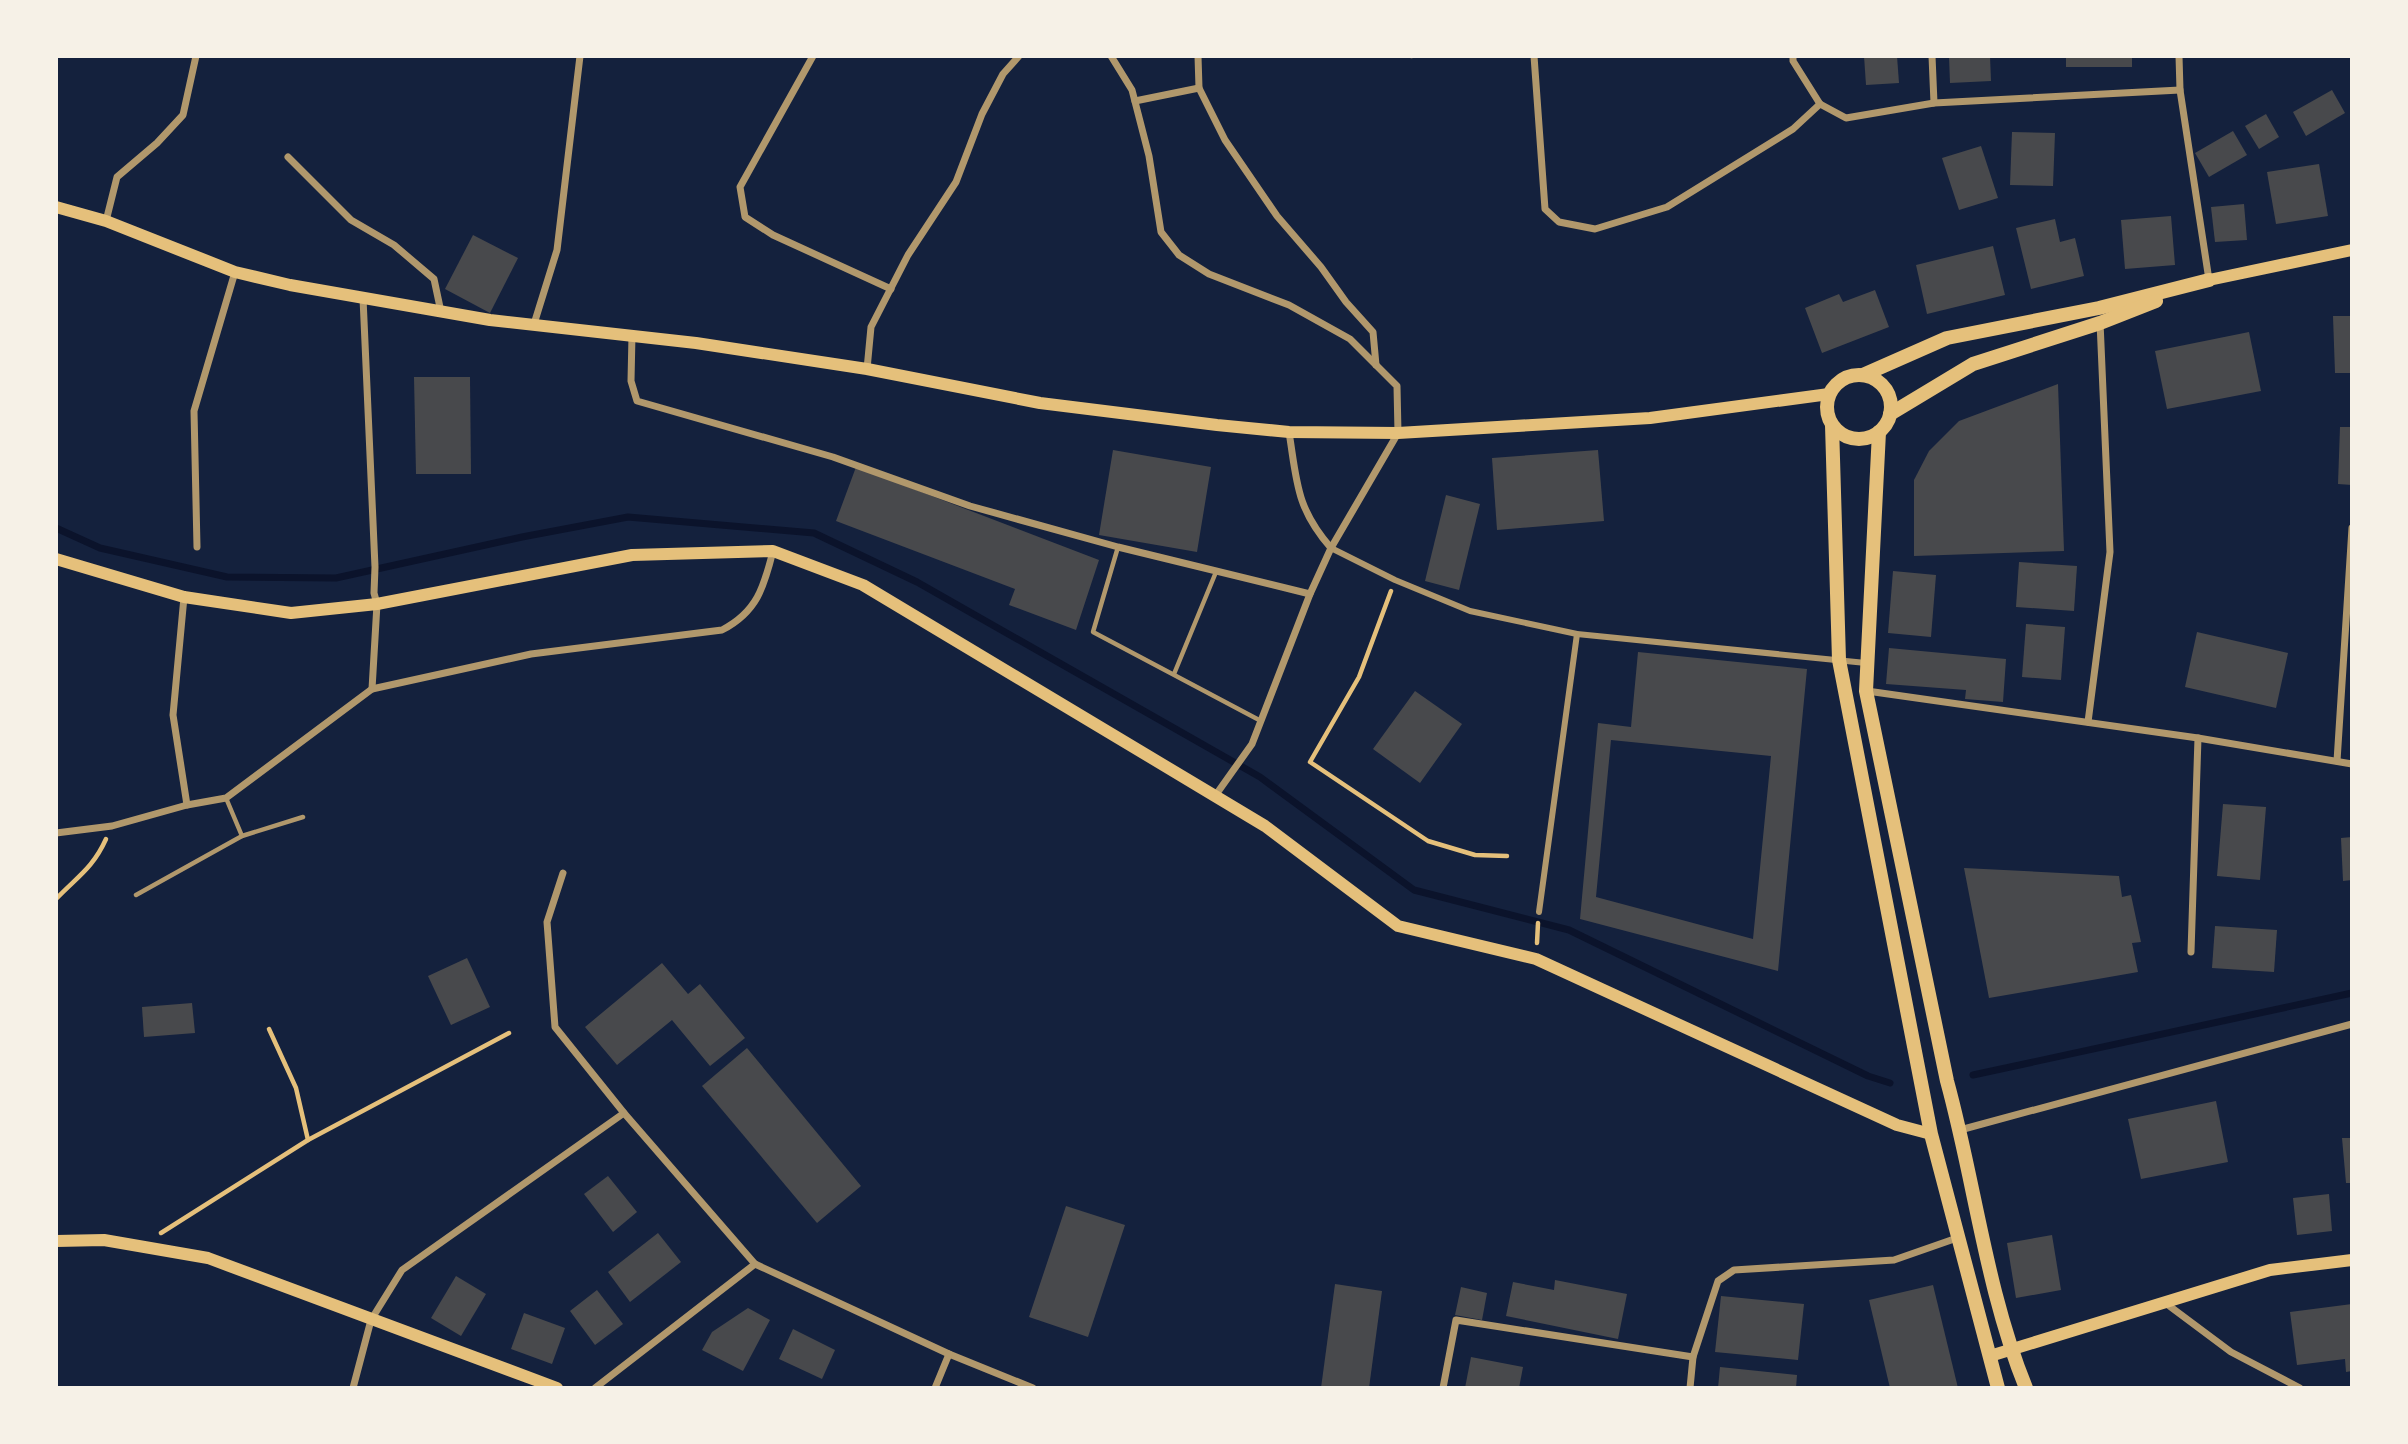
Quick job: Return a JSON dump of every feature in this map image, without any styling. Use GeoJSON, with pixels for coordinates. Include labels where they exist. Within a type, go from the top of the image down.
{"type":"FeatureCollection","features":[{"type":"Feature","properties":{"kind":"main road"},"geometry":{"type":"LineString","coordinates":[[56,207],[106,221],[235,272],[363,298],[490,320],[632,335],[866,369],[1040,403],[1289,432],[1398,433],[1650,418],[1829,394]]}},
{"type":"Feature","properties":{"kind":"main road"},"geometry":{"type":"LineString","coordinates":[[1998,1388],[1931,1134],[1839,660],[1829,394],[1843,379],[1863,375],[1947,338],[2099,308],[2352,250]]}},
{"type":"Feature","properties":{"kind":"main road"},"geometry":{"type":"LineString","coordinates":[[1890,414],[1973,364],[2100,323],[2209,281]]}},
{"type":"Feature","properties":{"kind":"main road"},"geometry":{"type":"LineString","coordinates":[[1863,375],[1873,378],[1888,393],[1891,404],[1890,414],[1879,432],[1866,691],[1976,1208],[2010,1349],[2026,1388]]}},
{"type":"Feature","properties":{"kind":"main road"},"geometry":{"type":"LineString","coordinates":[[1832,425],[1849,437],[1859,439],[1879,432]]}},
{"type":"Feature","properties":{"kind":"main road"},"geometry":{"type":"LineString","coordinates":[[56,559],[184,597],[291,613],[632,555],[773,551],[863,585],[1265,826],[1398,926],[1536,959],[1897,1125],[1931,1134]]}},
{"type":"Feature","properties":{"kind":"main road"},"geometry":{"type":"LineString","coordinates":[[56,1241],[104,1240],[208,1258],[557,1388]]}},
{"type":"Feature","properties":{"kind":"main road"},"geometry":{"type":"LineString","coordinates":[[1990,1356],[2270,1270],[2352,1260]]}},
{"type":"Feature","properties":{"kind":"street"},"geometry":{"type":"LineString","coordinates":[[106,221],[117,177],[157,144],[183,114],[196,56]]}},
{"type":"Feature","properties":{"kind":"street"},"geometry":{"type":"LineString","coordinates":[[534,324],[557,250],[580,56]]}},
{"type":"Feature","properties":{"kind":"street"},"geometry":{"type":"LineString","coordinates":[[813,56],[740,187],[745,217],[773,235],[891,289]]}},
{"type":"Feature","properties":{"kind":"street"},"geometry":{"type":"LineString","coordinates":[[866,369],[872,327],[908,255],[956,182],[982,114],[1003,74],[1019,56]]}},
{"type":"Feature","properties":{"kind":"street"},"geometry":{"type":"LineString","coordinates":[[1111,56],[1132,90],[1149,156],[1161,232],[1179,255],[1209,274],[1289,305],[1350,339],[1397,386],[1398,433],[1331,548],[1310,594],[1252,744],[1215,796]]}},
{"type":"Feature","properties":{"kind":"street"},"geometry":{"type":"LineString","coordinates":[[1198,56],[1199,88],[1225,140],[1277,216],[1373,332],[1376,365]]}},
{"type":"Feature","properties":{"kind":"street"},"geometry":{"type":"LineString","coordinates":[[1534,56],[1545,209],[1559,222],[1595,229],[1667,207],[1793,129],[1820,104]]}},
{"type":"Feature","properties":{"kind":"street"},"geometry":{"type":"LineString","coordinates":[[1793,56],[1793,61],[1820,104],[1846,118],[1934,103],[2180,90]]}},
{"type":"Feature","properties":{"kind":"street"},"geometry":{"type":"LineString","coordinates":[[1932,56],[1934,103]]}},
{"type":"Feature","properties":{"kind":"street"},"geometry":{"type":"LineString","coordinates":[[2179,56],[2180,90],[2209,281]]}},
{"type":"Feature","properties":{"kind":"street"},"geometry":{"type":"LineString","coordinates":[[1135,101],[1199,88]]}},
{"type":"Feature","properties":{"kind":"street"},"geometry":{"type":"LineString","coordinates":[[288,157],[351,220],[394,245],[434,279],[441,312]]}},
{"type":"Feature","properties":{"kind":"street"},"geometry":{"type":"LineString","coordinates":[[197,547],[194,411],[235,272]]}},
{"type":"Feature","properties":{"kind":"street"},"geometry":{"type":"LineString","coordinates":[[363,298],[376,598],[372,689]]}},
{"type":"Feature","properties":{"kind":"street"},"geometry":{"type":"LineString","coordinates":[[2088,722],[2110,552],[2099,308]]}},
{"type":"Feature","properties":{"kind":"street"},"geometry":{"type":"LineString","coordinates":[[632,335],[631,381],[637,401],[833,457],[970,506],[1118,547],[1310,594]]}},
{"type":"Feature","properties":{"kind":"street"},"geometry":{"type":"LineString","coordinates":[[1289,432],[1299,498],[1312,524],[1331,548],[1395,580],[1469,611],[1577,634],[1866,663]]}},
{"type":"Feature","properties":{"kind":"street"},"geometry":{"type":"LineString","coordinates":[[2337,761],[2352,528]]}},
{"type":"Feature","properties":{"kind":"street"},"geometry":{"type":"LineString","coordinates":[[56,833],[112,826],[187,805],[226,798],[372,689],[531,654],[722,630],[746,615],[756,601],[765,584],[773,551]]}},
{"type":"Feature","properties":{"kind":"street"},"geometry":{"type":"LineString","coordinates":[[184,597],[173,715],[187,805]]}},
{"type":"Feature","properties":{"kind":"street"},"geometry":{"type":"LineString","coordinates":[[1539,912],[1577,634]]}},
{"type":"Feature","properties":{"kind":"street"},"geometry":{"type":"LineString","coordinates":[[1866,691],[2198,737],[2352,764]]}},
{"type":"Feature","properties":{"kind":"street"},"geometry":{"type":"LineString","coordinates":[[2191,952],[2198,737]]}},
{"type":"Feature","properties":{"kind":"street"},"geometry":{"type":"LineString","coordinates":[[563,873],[547,922],[555,1027],[624,1113],[755,1264],[949,1354],[1033,1388]]}},
{"type":"Feature","properties":{"kind":"street"},"geometry":{"type":"LineString","coordinates":[[1960,1130],[2352,1024]]}},
{"type":"Feature","properties":{"kind":"street"},"geometry":{"type":"LineString","coordinates":[[353,1388],[371,1320],[402,1270],[624,1113]]}},
{"type":"Feature","properties":{"kind":"street"},"geometry":{"type":"LineString","coordinates":[[1690,1388],[1693,1357],[1718,1281],[1734,1270],[1894,1260],[1957,1238]]}},
{"type":"Feature","properties":{"kind":"street"},"geometry":{"type":"LineString","coordinates":[[595,1388],[755,1264]]}},
{"type":"Feature","properties":{"kind":"street"},"geometry":{"type":"LineString","coordinates":[[2164,1301],[2231,1352],[2300,1388]]}},
{"type":"Feature","properties":{"kind":"street"},"geometry":{"type":"LineString","coordinates":[[1443,1388],[1457,1320],[1693,1357]]}},
{"type":"Feature","properties":{"kind":"street"},"geometry":{"type":"LineString","coordinates":[[935,1388],[949,1354]]}},
{"type":"Feature","properties":{"kind":"lane"},"geometry":{"type":"LineString","coordinates":[[1118,547],[1093,632],[1261,721]]}},
{"type":"Feature","properties":{"kind":"lane"},"geometry":{"type":"LineString","coordinates":[[1174,674],[1216,571]]}},
{"type":"Feature","properties":{"kind":"lane"},"geometry":{"type":"LineString","coordinates":[[226,798],[242,836]]}},
{"type":"Feature","properties":{"kind":"lane"},"geometry":{"type":"LineString","coordinates":[[136,895],[242,836],[303,817]]}},
{"type":"Feature","properties":{"kind":"path"},"geometry":{"type":"LineString","coordinates":[[1395,580],[1359,677],[1310,762],[1428,841],[1475,855],[1507,856]]}},
{"type":"Feature","properties":{"kind":"path"},"geometry":{"type":"LineString","coordinates":[[56,899],[94,863],[112,826]]}},
{"type":"Feature","properties":{"kind":"path"},"geometry":{"type":"LineString","coordinates":[[270,1029],[296,1088],[308,1140]]}},
{"type":"Feature","properties":{"kind":"path"},"geometry":{"type":"LineString","coordinates":[[139,1246],[308,1140],[509,1033]]}},
{"type":"Feature","properties":{"kind":"building"},"geometry":{"type":"Polygon","coordinates":[[[1864,56],[1897,56],[1899,83],[1866,85],[1864,56]]]}},
{"type":"Feature","properties":{"kind":"building"},"geometry":{"type":"Polygon","coordinates":[[[1949,56],[1990,56],[1991,81],[1950,83],[1949,56]]]}},
{"type":"Feature","properties":{"kind":"building"},"geometry":{"type":"Polygon","coordinates":[[[2066,56],[2132,56],[2132,67],[2066,67],[2066,56]]]}},
{"type":"Feature","properties":{"kind":"building"},"geometry":{"type":"Polygon","coordinates":[[[2332,90],[2345,113],[2306,136],[2293,112],[2332,90]]]}},
{"type":"Feature","properties":{"kind":"building"},"geometry":{"type":"Polygon","coordinates":[[[2266,114],[2279,137],[2259,149],[2245,126],[2266,114]]]}},
{"type":"Feature","properties":{"kind":"building"},"geometry":{"type":"Polygon","coordinates":[[[2233,131],[2247,155],[2209,177],[2195,153],[2233,131]]]}},
{"type":"Feature","properties":{"kind":"building"},"geometry":{"type":"Polygon","coordinates":[[[2012,132],[2055,133],[2053,186],[2010,185],[2012,132]]]}},
{"type":"Feature","properties":{"kind":"building"},"geometry":{"type":"Polygon","coordinates":[[[1981,146],[1998,198],[1959,210],[1942,158],[1981,146]]]}},
{"type":"Feature","properties":{"kind":"building"},"geometry":{"type":"Polygon","coordinates":[[[2319,164],[2328,216],[2276,224],[2267,172],[2319,164]]]}},
{"type":"Feature","properties":{"kind":"building"},"geometry":{"type":"Polygon","coordinates":[[[2244,204],[2247,240],[2215,242],[2211,207],[2244,204]]]}},
{"type":"Feature","properties":{"kind":"building"},"geometry":{"type":"Polygon","coordinates":[[[2171,216],[2175,265],[2125,269],[2121,220],[2171,216]]]}},
{"type":"Feature","properties":{"kind":"building"},"geometry":{"type":"Polygon","coordinates":[[[2055,219],[2060,242],[2075,238],[2084,276],[2031,289],[2016,228],[2055,219]]]}},
{"type":"Feature","properties":{"kind":"building"},"geometry":{"type":"Polygon","coordinates":[[[473,235],[518,258],[490,313],[445,289],[473,235]]]}},
{"type":"Feature","properties":{"kind":"building"},"geometry":{"type":"Polygon","coordinates":[[[1993,246],[2005,295],[1927,314],[1916,265],[1993,246]]]}},
{"type":"Feature","properties":{"kind":"building"},"geometry":{"type":"Polygon","coordinates":[[[1875,290],[1889,327],[1822,353],[1805,308],[1839,294],[1843,302],[1875,290]]]}},
{"type":"Feature","properties":{"kind":"building"},"geometry":{"type":"Polygon","coordinates":[[[2333,316],[2352,316],[2352,373],[2335,373],[2333,316]]]}},
{"type":"Feature","properties":{"kind":"building"},"geometry":{"type":"Polygon","coordinates":[[[2249,332],[2261,391],[2167,409],[2155,351],[2249,332]]]}},
{"type":"Feature","properties":{"kind":"building"},"geometry":{"type":"Polygon","coordinates":[[[414,377],[470,377],[471,474],[416,474],[414,377]]]}},
{"type":"Feature","properties":{"kind":"building"},"geometry":{"type":"Polygon","coordinates":[[[2058,384],[2064,551],[1914,556],[1914,480],[1929,451],[1959,421],[2058,384]]]}},
{"type":"Feature","properties":{"kind":"building"},"geometry":{"type":"Polygon","coordinates":[[[2340,427],[2352,427],[2352,485],[2338,484],[2340,427]]]}},
{"type":"Feature","properties":{"kind":"building"},"geometry":{"type":"Polygon","coordinates":[[[1113,450],[1211,467],[1197,552],[1099,535],[1113,450]]]}},
{"type":"Feature","properties":{"kind":"building"},"geometry":{"type":"Polygon","coordinates":[[[1598,450],[1604,521],[1497,530],[1492,458],[1598,450]]]}},
{"type":"Feature","properties":{"kind":"building"},"geometry":{"type":"Polygon","coordinates":[[[856,467],[1099,560],[1076,630],[1009,605],[1015,589],[836,521],[856,467]]]}},
{"type":"Feature","properties":{"kind":"building"},"geometry":{"type":"Polygon","coordinates":[[[1446,495],[1480,504],[1459,590],[1425,581],[1446,495]]]}},
{"type":"Feature","properties":{"kind":"building"},"geometry":{"type":"Polygon","coordinates":[[[2019,562],[2077,566],[2074,611],[2016,607],[2019,562]]]}},
{"type":"Feature","properties":{"kind":"building"},"geometry":{"type":"Polygon","coordinates":[[[1893,571],[1936,575],[1931,637],[1888,633],[1893,571]]]}},
{"type":"Feature","properties":{"kind":"building"},"geometry":{"type":"Polygon","coordinates":[[[2026,624],[2065,627],[2061,680],[2022,677],[2026,624]]]}},
{"type":"Feature","properties":{"kind":"building"},"geometry":{"type":"Polygon","coordinates":[[[2197,632],[2288,653],[2276,708],[2185,687],[2197,632]]]}},
{"type":"Feature","properties":{"kind":"building"},"geometry":{"type":"Polygon","coordinates":[[[1889,648],[2006,659],[2003,702],[1965,699],[1966,690],[1886,684],[1889,648]]]}},
{"type":"Feature","properties":{"kind":"building"},"geometry":{"type":"Polygon","coordinates":[[[1638,652],[1807,669],[1778,971],[1580,919],[1598,723],[1631,727],[1638,652]],[[1611,740],[1596,897],[1753,939],[1771,756],[1611,740]]]}},
{"type":"Feature","properties":{"kind":"building"},"geometry":{"type":"Polygon","coordinates":[[[1415,691],[1462,724],[1420,783],[1373,749],[1415,691]]]}},
{"type":"Feature","properties":{"kind":"building"},"geometry":{"type":"Polygon","coordinates":[[[2223,804],[2266,807],[2260,880],[2217,876],[2223,804]]]}},
{"type":"Feature","properties":{"kind":"building"},"geometry":{"type":"Polygon","coordinates":[[[2352,837],[2352,880],[2343,881],[2341,838],[2352,837]]]}},
{"type":"Feature","properties":{"kind":"building"},"geometry":{"type":"Polygon","coordinates":[[[1964,868],[2119,876],[2122,897],[2131,895],[2141,942],[2132,943],[2138,972],[1989,998],[1964,868]]]}},
{"type":"Feature","properties":{"kind":"building"},"geometry":{"type":"Polygon","coordinates":[[[2215,926],[2277,930],[2274,972],[2212,968],[2215,926]]]}},
{"type":"Feature","properties":{"kind":"building"},"geometry":{"type":"Polygon","coordinates":[[[467,958],[490,1007],[451,1025],[428,976],[467,958]]]}},
{"type":"Feature","properties":{"kind":"building"},"geometry":{"type":"Polygon","coordinates":[[[662,963],[688,994],[700,984],[745,1038],[710,1066],[672,1020],[617,1065],[585,1027],[662,963]]]}},
{"type":"Feature","properties":{"kind":"building"},"geometry":{"type":"Polygon","coordinates":[[[192,1003],[195,1033],[144,1037],[142,1007],[192,1003]]]}},
{"type":"Feature","properties":{"kind":"building"},"geometry":{"type":"Polygon","coordinates":[[[747,1048],[861,1186],[817,1223],[702,1086],[747,1048]]]}},
{"type":"Feature","properties":{"kind":"building"},"geometry":{"type":"Polygon","coordinates":[[[2216,1101],[2228,1162],[2141,1179],[2128,1119],[2216,1101]]]}},
{"type":"Feature","properties":{"kind":"building"},"geometry":{"type":"Polygon","coordinates":[[[2342,1138],[2352,1138],[2352,1183],[2346,1183],[2342,1138]]]}},
{"type":"Feature","properties":{"kind":"building"},"geometry":{"type":"Polygon","coordinates":[[[608,1176],[637,1212],[613,1232],[584,1194],[608,1176]]]}},
{"type":"Feature","properties":{"kind":"building"},"geometry":{"type":"Polygon","coordinates":[[[2329,1194],[2332,1231],[2297,1235],[2293,1198],[2329,1194]]]}},
{"type":"Feature","properties":{"kind":"building"},"geometry":{"type":"Polygon","coordinates":[[[1066,1206],[1125,1225],[1088,1337],[1029,1317],[1066,1206]]]}},
{"type":"Feature","properties":{"kind":"building"},"geometry":{"type":"Polygon","coordinates":[[[658,1233],[681,1262],[630,1302],[608,1272],[658,1233]]]}},
{"type":"Feature","properties":{"kind":"building"},"geometry":{"type":"Polygon","coordinates":[[[2052,1235],[2061,1290],[2016,1298],[2007,1243],[2052,1235]]]}},
{"type":"Feature","properties":{"kind":"building"},"geometry":{"type":"Polygon","coordinates":[[[456,1276],[486,1294],[461,1336],[431,1318],[456,1276]]]}},
{"type":"Feature","properties":{"kind":"building"},"geometry":{"type":"Polygon","coordinates":[[[1555,1280],[1627,1294],[1618,1339],[1506,1316],[1513,1282],[1554,1290],[1555,1280]]]}},
{"type":"Feature","properties":{"kind":"building"},"geometry":{"type":"Polygon","coordinates":[[[1335,1284],[1382,1291],[1369,1388],[1321,1388],[1335,1284]]]}},
{"type":"Feature","properties":{"kind":"building"},"geometry":{"type":"Polygon","coordinates":[[[1933,1285],[1958,1388],[1890,1388],[1869,1300],[1933,1285]]]}},
{"type":"Feature","properties":{"kind":"building"},"geometry":{"type":"Polygon","coordinates":[[[1461,1287],[1487,1293],[1482,1320],[1455,1315],[1461,1287]]]}},
{"type":"Feature","properties":{"kind":"building"},"geometry":{"type":"Polygon","coordinates":[[[597,1290],[623,1324],[595,1345],[570,1311],[597,1290]]]}},
{"type":"Feature","properties":{"kind":"building"},"geometry":{"type":"Polygon","coordinates":[[[1721,1296],[1804,1304],[1798,1360],[1715,1352],[1721,1296]]]}},
{"type":"Feature","properties":{"kind":"building"},"geometry":{"type":"Polygon","coordinates":[[[2352,1304],[2352,1371],[2346,1372],[2345,1359],[2297,1365],[2290,1312],[2352,1304]]]}},
{"type":"Feature","properties":{"kind":"building"},"geometry":{"type":"Polygon","coordinates":[[[748,1308],[770,1320],[743,1371],[702,1350],[712,1332],[748,1308]]]}},
{"type":"Feature","properties":{"kind":"building"},"geometry":{"type":"Polygon","coordinates":[[[524,1313],[565,1328],[552,1364],[511,1349],[524,1313]]]}},
{"type":"Feature","properties":{"kind":"building"},"geometry":{"type":"Polygon","coordinates":[[[793,1329],[835,1350],[822,1379],[779,1359],[793,1329]]]}},
{"type":"Feature","properties":{"kind":"building"},"geometry":{"type":"Polygon","coordinates":[[[1471,1357],[1523,1367],[1519,1388],[1465,1388],[1471,1357]]]}},
{"type":"Feature","properties":{"kind":"building"},"geometry":{"type":"Polygon","coordinates":[[[1720,1367],[1797,1375],[1796,1388],[1718,1388],[1720,1367]]]}},
{"type":"Feature","properties":{"kind":"waterway"},"geometry":{"type":"LineString","coordinates":[[56,528],[100,548],[227,577],[336,578],[628,517],[814,533],[917,582],[1260,777],[1414,890],[1569,930],[1868,1076],[1890,1083]]}},
{"type":"Feature","properties":{"kind":"waterway"},"geometry":{"type":"LineString","coordinates":[[1973,1075],[2352,993]]}}]}
